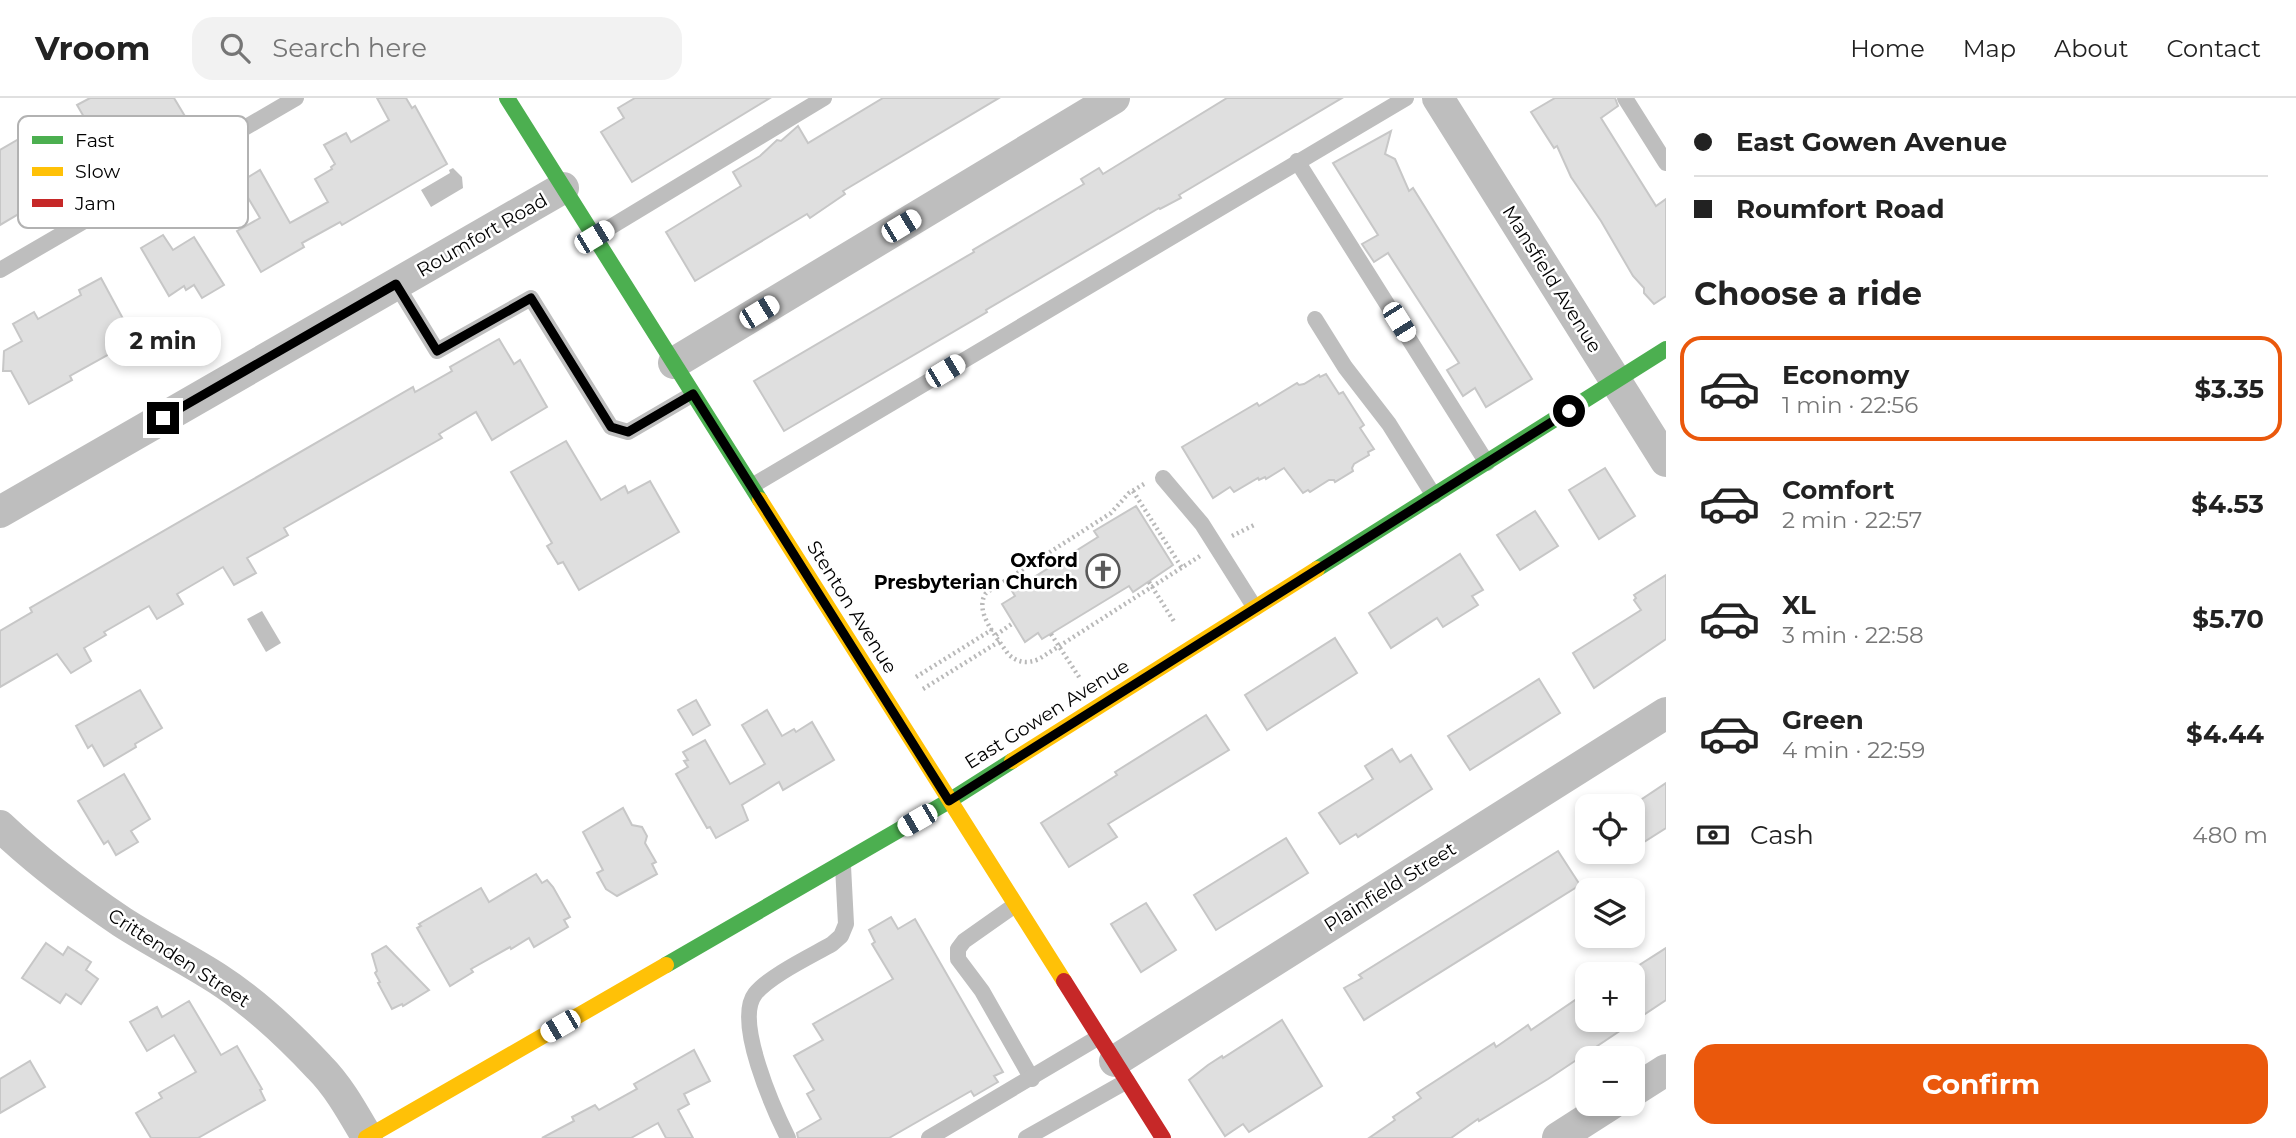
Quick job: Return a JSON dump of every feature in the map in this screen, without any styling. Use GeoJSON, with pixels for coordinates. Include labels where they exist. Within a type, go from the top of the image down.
{"type":"FeatureCollection","features":[{"type":"Feature","properties":{"kind":"street"},"geometry":{"type":"LineString","coordinates":[[674,363],[1114,98]]}},
{"type":"Feature","properties":{"kind":"street","name":"Mansfield Avenue"},"geometry":{"type":"LineString","coordinates":[[1438,98],[1666,461]]}},
{"type":"Feature","properties":{"kind":"street","name":"Stenton Avenue"},"geometry":{"type":"LineString","coordinates":[[519,102],[563,188],[1163,1138]]}},
{"type":"Feature","properties":{"kind":"street","name":"Roumfort Road"},"geometry":{"type":"LineString","coordinates":[[0,512],[563,188]]}},
{"type":"Feature","properties":{"kind":"street","name":"East Gowen Avenue"},"geometry":{"type":"LineString","coordinates":[[367,1138],[949,801],[1666,349]]}},
{"type":"Feature","properties":{"kind":"street","name":"Plainfield Street"},"geometry":{"type":"LineString","coordinates":[[1113,1060],[1666,713]]}},
{"type":"Feature","properties":{"kind":"street","name":"Crittenden Street"},"geometry":{"type":"LineString","coordinates":[[0,826],[53,872],[94,902],[220,981],[268,1018],[321,1068],[367,1138]]}},
{"type":"Feature","properties":{"kind":"street"},"geometry":{"type":"LineString","coordinates":[[1645,1083],[1666,1070]]}},
{"type":"Feature","properties":{"kind":"street"},"geometry":{"type":"LineString","coordinates":[[1558,1138],[1592,1116]]}},
{"type":"Feature","properties":{"kind":"lane"},"geometry":{"type":"LineString","coordinates":[[248,126],[296,98]]}},
{"type":"Feature","properties":{"kind":"lane"},"geometry":{"type":"LineString","coordinates":[[594,237],[824,98]]}},
{"type":"Feature","properties":{"kind":"lane"},"geometry":{"type":"LineString","coordinates":[[751,486],[1406,98]]}},
{"type":"Feature","properties":{"kind":"lane"},"geometry":{"type":"LineString","coordinates":[[1625,98],[1666,163]]}},
{"type":"Feature","properties":{"kind":"lane"},"geometry":{"type":"LineString","coordinates":[[1297,161],[1488,463]]}},
{"type":"Feature","properties":{"kind":"lane"},"geometry":{"type":"LineString","coordinates":[[0,270],[72,228]]}},
{"type":"Feature","properties":{"kind":"lane"},"geometry":{"type":"LineString","coordinates":[[396,284],[437,351],[531,298],[611,427],[628,432],[693,394]]}},
{"type":"Feature","properties":{"kind":"lane"},"geometry":{"type":"LineString","coordinates":[[1315,319],[1345,367],[1389,424],[1434,496]]}},
{"type":"Feature","properties":{"kind":"lane"},"geometry":{"type":"LineString","coordinates":[[1158,478],[1202,524],[1255,608]]}},
{"type":"Feature","properties":{"kind":"lane"},"geometry":{"type":"LineString","coordinates":[[788,1138],[754,1053],[748,1028],[749,1009],[752,998],[761,987],[841,936],[846,924],[842,863]]}},
{"type":"Feature","properties":{"kind":"lane"},"geometry":{"type":"LineString","coordinates":[[1016,905],[964,941],[958,949],[958,959],[982,991],[1032,1079]]}},
{"type":"Feature","properties":{"kind":"lane"},"geometry":{"type":"LineString","coordinates":[[929,1138],[1032,1079],[1113,1060]]}},
{"type":"Feature","properties":{"kind":"lane"},"geometry":{"type":"LineString","coordinates":[[1026,1138],[1113,1060]]}},
{"type":"Feature","properties":{"kind":"path"},"geometry":{"type":"LineString","coordinates":[[1158,478],[1133,491],[1111,513],[991,588],[982,604],[984,614],[994,632],[1013,659],[1026,663],[1039,659],[1151,584],[1204,554]]}},
{"type":"Feature","properties":{"kind":"path"},"geometry":{"type":"LineString","coordinates":[[1133,491],[1182,568]]}},
{"type":"Feature","properties":{"kind":"path"},"geometry":{"type":"LineString","coordinates":[[1228,538],[1254,525]]}},
{"type":"Feature","properties":{"kind":"path"},"geometry":{"type":"LineString","coordinates":[[1151,584],[1175,624]]}},
{"type":"Feature","properties":{"kind":"path"},"geometry":{"type":"LineString","coordinates":[[916,677],[1013,623]]}},
{"type":"Feature","properties":{"kind":"path"},"geometry":{"type":"LineString","coordinates":[[1051,634],[1083,682]]}},
{"type":"Feature","properties":{"kind":"path"},"geometry":{"type":"LineString","coordinates":[[923,689],[1000,641]]}},
{"type":"Feature","properties":{"kind":"shaded area"},"geometry":{"type":"Polygon","coordinates":[[[453,168],[462,177],[463,188],[431,207],[421,190],[450,173],[449,170],[453,168]]]}},
{"type":"Feature","properties":{"kind":"shaded area"},"geometry":{"type":"Polygon","coordinates":[[[262,611],[281,643],[266,652],[247,619],[262,611]]]}},
{"type":"Feature","properties":{"kind":"building"},"geometry":{"type":"Polygon","coordinates":[[[90,98],[174,98],[185,116],[83,116],[77,105],[90,98]]]}},
{"type":"Feature","properties":{"kind":"building"},"geometry":{"type":"Polygon","coordinates":[[[377,98],[406,98],[412,108],[415,106],[447,164],[342,225],[340,222],[302,243],[304,247],[261,272],[237,231],[248,228],[248,225],[260,218],[248,198],[248,177],[260,170],[290,223],[328,202],[315,179],[332,169],[335,164],[324,145],[346,133],[351,142],[389,120],[377,98]]]}},
{"type":"Feature","properties":{"kind":"building"},"geometry":{"type":"Polygon","coordinates":[[[635,98],[770,98],[632,182],[601,132],[624,118],[618,108],[635,98]]]}},
{"type":"Feature","properties":{"kind":"building"},"geometry":{"type":"Polygon","coordinates":[[[883,98],[999,98],[843,191],[845,194],[810,218],[807,214],[695,281],[666,232],[741,186],[733,172],[760,156],[798,126],[808,143],[883,98]]]}},
{"type":"Feature","properties":{"kind":"building"},"geometry":{"type":"Polygon","coordinates":[[[1227,98],[1342,98],[1179,195],[1181,198],[1159,208],[784,431],[754,381],[974,252],[973,250],[1084,184],[1081,179],[1099,168],[1103,174],[1227,98]]]}},
{"type":"Feature","properties":{"kind":"building"},"geometry":{"type":"Polygon","coordinates":[[[1555,98],[1615,98],[1618,106],[1601,118],[1656,206],[1666,199],[1666,296],[1654,304],[1644,293],[1644,288],[1633,276],[1571,177],[1557,146],[1554,148],[1531,112],[1555,98]]]}},
{"type":"Feature","properties":{"kind":"building"},"geometry":{"type":"Polygon","coordinates":[[[1391,131],[1385,154],[1395,159],[1409,191],[1413,188],[1532,379],[1486,407],[1475,388],[1463,396],[1447,370],[1459,363],[1388,253],[1374,262],[1362,244],[1378,235],[1333,163],[1391,131]]]}},
{"type":"Feature","properties":{"kind":"building"},"geometry":{"type":"Polygon","coordinates":[[[18,140],[18,214],[0,225],[0,150],[18,140]]]}},
{"type":"Feature","properties":{"kind":"building"},"geometry":{"type":"Polygon","coordinates":[[[163,235],[173,250],[194,237],[224,285],[202,298],[194,285],[186,290],[184,286],[169,296],[141,248],[163,235]]]}},
{"type":"Feature","properties":{"kind":"building"},"geometry":{"type":"Polygon","coordinates":[[[101,278],[127,326],[111,335],[113,338],[106,343],[111,353],[70,376],[72,380],[29,404],[11,371],[3,371],[4,351],[22,341],[13,324],[34,312],[38,319],[81,295],[79,290],[101,278]]]}},
{"type":"Feature","properties":{"kind":"building"},"geometry":{"type":"Polygon","coordinates":[[[499,339],[514,364],[520,360],[547,407],[492,440],[476,412],[439,434],[442,438],[284,528],[288,535],[247,558],[256,573],[234,585],[223,567],[177,594],[183,604],[157,619],[149,606],[104,632],[106,635],[84,648],[91,661],[71,673],[57,654],[0,687],[0,631],[32,612],[30,608],[413,387],[415,392],[452,371],[450,367],[499,339]]]}},
{"type":"Feature","properties":{"kind":"building"},"geometry":{"type":"Polygon","coordinates":[[[1326,374],[1339,394],[1343,392],[1364,425],[1360,428],[1374,449],[1368,452],[1369,455],[1354,464],[1353,471],[1335,482],[1329,480],[1310,492],[1308,490],[1303,493],[1284,468],[1266,479],[1258,478],[1234,492],[1230,487],[1213,498],[1182,447],[1257,403],[1259,406],[1297,383],[1304,384],[1326,374]]]}},
{"type":"Feature","properties":{"kind":"building"},"geometry":{"type":"Polygon","coordinates":[[[566,441],[601,500],[625,486],[628,493],[650,481],[679,532],[579,590],[563,562],[558,564],[547,546],[552,543],[511,472],[566,441]]]}},
{"type":"Feature","properties":{"kind":"building"},"geometry":{"type":"Polygon","coordinates":[[[1605,468],[1635,516],[1599,539],[1569,490],[1605,468]]]}},
{"type":"Feature","properties":{"kind":"building","name":"Oxford Presbyterian Church"},"geometry":{"type":"Polygon","coordinates":[[[1136,506],[1173,565],[1133,592],[1129,586],[1042,639],[1038,633],[1025,642],[1002,604],[1015,596],[1012,591],[1098,537],[1094,531],[1136,506]]]}},
{"type":"Feature","properties":{"kind":"building"},"geometry":{"type":"Polygon","coordinates":[[[1535,511],[1558,546],[1520,570],[1497,535],[1535,511]]]}},
{"type":"Feature","properties":{"kind":"building"},"geometry":{"type":"Polygon","coordinates":[[[1460,554],[1483,590],[1472,596],[1478,605],[1443,627],[1437,618],[1391,648],[1369,613],[1460,554]]]}},
{"type":"Feature","properties":{"kind":"building"},"geometry":{"type":"Polygon","coordinates":[[[1666,575],[1666,639],[1594,688],[1573,653],[1641,610],[1634,600],[1634,595],[1666,575]]]}},
{"type":"Feature","properties":{"kind":"building"},"geometry":{"type":"Polygon","coordinates":[[[1335,638],[1357,673],[1267,730],[1245,695],[1335,638]]]}},
{"type":"Feature","properties":{"kind":"building"},"geometry":{"type":"Polygon","coordinates":[[[1539,679],[1560,713],[1470,770],[1448,736],[1539,679]]]}},
{"type":"Feature","properties":{"kind":"building"},"geometry":{"type":"Polygon","coordinates":[[[140,690],[162,728],[104,766],[92,745],[88,748],[76,726],[140,690]]]}},
{"type":"Feature","properties":{"kind":"building"},"geometry":{"type":"Polygon","coordinates":[[[696,700],[710,725],[693,735],[678,710],[696,700]]]}},
{"type":"Feature","properties":{"kind":"building"},"geometry":{"type":"Polygon","coordinates":[[[767,710],[782,736],[794,729],[796,732],[812,722],[834,760],[783,790],[779,782],[742,805],[748,820],[716,838],[710,827],[707,828],[676,774],[688,767],[684,761],[688,760],[683,752],[705,740],[730,784],[765,764],[742,725],[767,710]]]}},
{"type":"Feature","properties":{"kind":"building"},"geometry":{"type":"Polygon","coordinates":[[[1206,715],[1229,750],[1108,824],[1117,837],[1069,867],[1041,823],[1117,775],[1115,772],[1206,715]]]}},
{"type":"Feature","properties":{"kind":"building"},"geometry":{"type":"Polygon","coordinates":[[[1392,749],[1400,762],[1411,755],[1432,789],[1358,837],[1356,834],[1340,844],[1319,813],[1373,779],[1365,766],[1392,749]]]}},
{"type":"Feature","properties":{"kind":"building"},"geometry":{"type":"Polygon","coordinates":[[[124,774],[150,819],[131,831],[138,842],[116,855],[108,841],[104,844],[78,801],[124,774]]]}},
{"type":"Feature","properties":{"kind":"building"},"geometry":{"type":"Polygon","coordinates":[[[1666,783],[1666,828],[1645,841],[1645,797],[1666,783]]]}},
{"type":"Feature","properties":{"kind":"building"},"geometry":{"type":"Polygon","coordinates":[[[623,808],[632,825],[642,827],[647,836],[645,843],[656,862],[652,864],[657,874],[617,896],[606,889],[597,873],[603,870],[583,832],[623,808]]]}},
{"type":"Feature","properties":{"kind":"building"},"geometry":{"type":"Polygon","coordinates":[[[1286,838],[1308,873],[1216,930],[1194,895],[1286,838]]]}},
{"type":"Feature","properties":{"kind":"building"},"geometry":{"type":"Polygon","coordinates":[[[1558,851],[1575,878],[1575,888],[1364,1020],[1344,988],[1362,978],[1359,975],[1558,851]]]}},
{"type":"Feature","properties":{"kind":"building"},"geometry":{"type":"Polygon","coordinates":[[[536,874],[542,883],[547,880],[553,887],[570,917],[564,920],[568,927],[534,947],[529,938],[511,949],[510,947],[471,969],[473,972],[450,986],[417,928],[421,926],[419,924],[481,888],[489,902],[536,874]]]}},
{"type":"Feature","properties":{"kind":"building"},"geometry":{"type":"Polygon","coordinates":[[[1146,903],[1176,950],[1141,972],[1111,924],[1146,903]]]}},
{"type":"Feature","properties":{"kind":"building"},"geometry":{"type":"Polygon","coordinates":[[[891,917],[898,929],[915,919],[1003,1072],[994,1076],[998,1082],[974,1096],[971,1091],[889,1138],[798,1138],[797,1133],[821,1119],[807,1094],[814,1090],[794,1056],[823,1040],[813,1024],[893,979],[872,944],[875,942],[869,930],[891,917]]]}},
{"type":"Feature","properties":{"kind":"building"},"geometry":{"type":"Polygon","coordinates":[[[46,943],[63,955],[68,947],[91,962],[86,970],[98,979],[81,1004],[66,994],[60,1003],[22,978],[46,943]]]}},
{"type":"Feature","properties":{"kind":"building"},"geometry":{"type":"Polygon","coordinates":[[[386,946],[429,990],[403,1006],[402,1004],[392,1009],[378,983],[380,982],[375,973],[377,971],[372,954],[386,946]]]}},
{"type":"Feature","properties":{"kind":"building"},"geometry":{"type":"Polygon","coordinates":[[[1666,948],[1666,1000],[1645,1014],[1645,962],[1666,948]]]}},
{"type":"Feature","properties":{"kind":"building"},"geometry":{"type":"Polygon","coordinates":[[[1575,1000],[1575,1032],[1618,1032],[1597,1046],[1575,1046],[1575,1061],[1451,1138],[1369,1138],[1421,1098],[1417,1093],[1494,1043],[1496,1047],[1528,1025],[1531,1030],[1575,1000]]]}},
{"type":"Feature","properties":{"kind":"building"},"geometry":{"type":"Polygon","coordinates":[[[189,1001],[221,1055],[237,1046],[262,1089],[260,1090],[265,1100],[198,1138],[151,1138],[136,1113],[162,1098],[159,1093],[196,1072],[174,1035],[147,1051],[130,1022],[157,1007],[162,1017],[189,1001]]]}},
{"type":"Feature","properties":{"kind":"building"},"geometry":{"type":"Polygon","coordinates":[[[1282,1020],[1322,1086],[1249,1132],[1243,1124],[1225,1136],[1189,1080],[1208,1065],[1282,1020]]]}},
{"type":"Feature","properties":{"kind":"building"},"geometry":{"type":"Polygon","coordinates":[[[694,1050],[710,1081],[684,1094],[689,1104],[678,1110],[693,1138],[666,1138],[658,1123],[631,1138],[542,1138],[574,1121],[572,1117],[595,1105],[599,1110],[637,1089],[634,1084],[694,1050]]]}},
{"type":"Feature","properties":{"kind":"building"},"geometry":{"type":"Polygon","coordinates":[[[30,1061],[45,1087],[0,1113],[0,1079],[30,1061]]]}},
{"type":"Feature","properties":{"kind":"traffic: fast"},"geometry":{"type":"LineString","coordinates":[[507,98],[760,500]]}},
{"type":"Feature","properties":{"kind":"traffic: fast"},"geometry":{"type":"LineString","coordinates":[[1317,569],[1666,349]]}},
{"type":"Feature","properties":{"kind":"traffic: fast"},"geometry":{"type":"LineString","coordinates":[[666,965],[949,801],[1012,761]]}},
{"type":"Feature","properties":{"kind":"traffic: slow"},"geometry":{"type":"LineString","coordinates":[[760,500],[1064,981]]}},
{"type":"Feature","properties":{"kind":"traffic: slow"},"geometry":{"type":"LineString","coordinates":[[1012,761],[1317,569]]}},
{"type":"Feature","properties":{"kind":"traffic: slow"},"geometry":{"type":"LineString","coordinates":[[366,1138],[666,965]]}},
{"type":"Feature","properties":{"kind":"traffic: jam"},"geometry":{"type":"LineString","coordinates":[[1064,981],[1163,1138]]}},
{"type":"Feature","properties":{"kind":"place","name":"Oxford Presbyterian Church"},"geometry":{"type":"Point","coordinates":[1103,571]}},
{"type":"Feature","properties":{"kind":"route"},"geometry":{"type":"LineString","coordinates":[[163,418],[396,284],[437,351],[531,298],[611,427],[628,432],[693,394],[949,801],[1569,411]]}}]}
